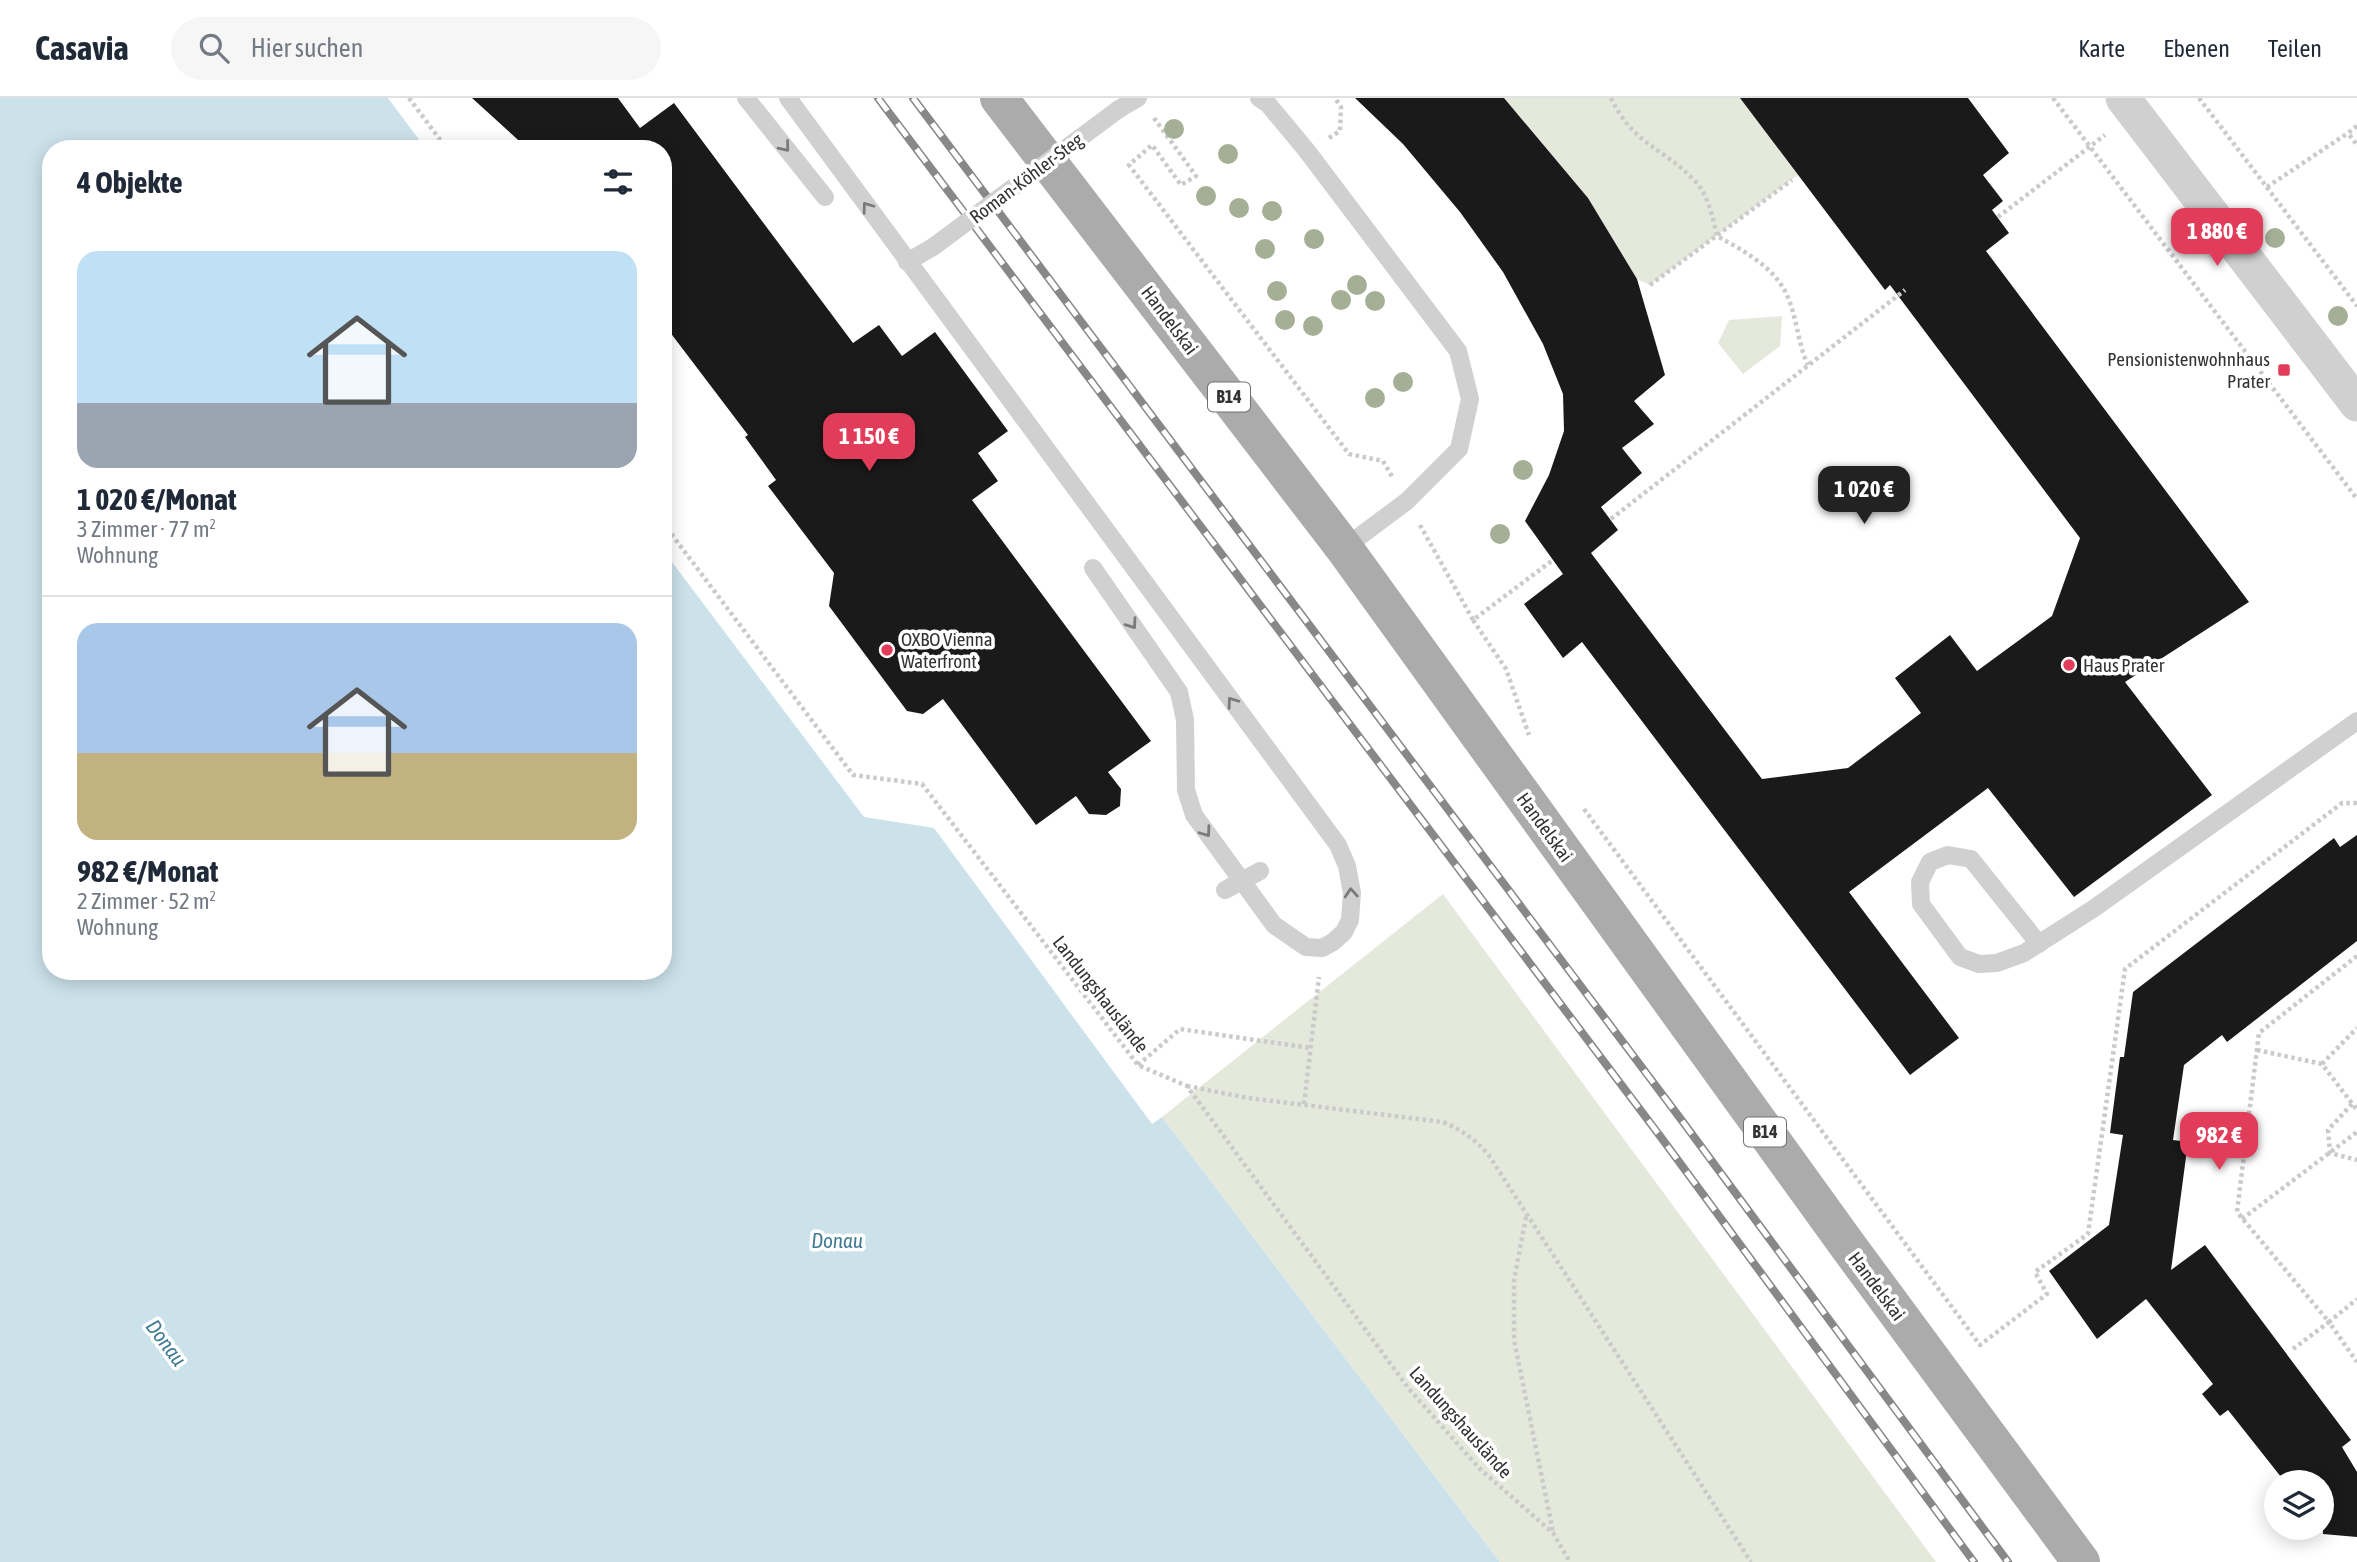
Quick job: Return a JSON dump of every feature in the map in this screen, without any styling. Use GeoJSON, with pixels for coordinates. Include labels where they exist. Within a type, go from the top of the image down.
{"type":"FeatureCollection","features":[{"type":"Feature","properties":{"kind":"main road","name":"Handelskai"},"geometry":{"type":"LineString","coordinates":[[999,98],[1343,548],[1848,1246],[2081,1562]]}},
{"type":"Feature","properties":{"kind":"street"},"geometry":{"type":"LineString","coordinates":[[2128,105],[2357,404]]}},
{"type":"Feature","properties":{"kind":"lane"},"geometry":{"type":"LineString","coordinates":[[746,98],[825,197]]}},
{"type":"Feature","properties":{"kind":"lane"},"geometry":{"type":"LineString","coordinates":[[788,98],[1338,845],[1347,866],[1353,893],[1350,920],[1344,933],[1322,948],[1306,947],[1274,925],[1194,816],[1186,790],[1185,720],[1179,692],[1093,568]]}},
{"type":"Feature","properties":{"kind":"lane"},"geometry":{"type":"LineString","coordinates":[[1259,98],[1268,104],[1307,151],[1458,351],[1470,399],[1459,449],[1407,501],[1343,548]]}},
{"type":"Feature","properties":{"kind":"lane","name":"Roman-Köhler-Steg"},"geometry":{"type":"LineString","coordinates":[[907,262],[933,247],[1119,109],[1142,104]]}},
{"type":"Feature","properties":{"kind":"lane"},"geometry":{"type":"LineString","coordinates":[[2039,944],[1971,859],[1948,855],[1930,862],[1920,882],[1921,904],[1960,957],[1979,964],[1997,962],[2024,953],[2039,944],[2093,909],[2357,721]]}},
{"type":"Feature","properties":{"kind":"lane"},"geometry":{"type":"LineString","coordinates":[[1225,890],[1260,871]]}},
{"type":"Feature","properties":{"kind":"path"},"geometry":{"type":"LineString","coordinates":[[409,98],[440,140]]}},
{"type":"Feature","properties":{"kind":"path"},"geometry":{"type":"LineString","coordinates":[[1307,151],[1340,131],[1341,107],[1335,98]]}},
{"type":"Feature","properties":{"kind":"path"},"geometry":{"type":"LineString","coordinates":[[1611,98],[1635,135],[1697,182],[1711,211],[1717,236],[1757,259],[1785,291],[1800,348],[1808,365]]}},
{"type":"Feature","properties":{"kind":"path"},"geometry":{"type":"LineString","coordinates":[[2053,98],[2357,499]]}},
{"type":"Feature","properties":{"kind":"path"},"geometry":{"type":"LineString","coordinates":[[2199,98],[2357,306]]}},
{"type":"Feature","properties":{"kind":"path"},"geometry":{"type":"LineString","coordinates":[[1142,104],[1196,176],[1181,185],[1152,145],[1129,165],[1349,454],[1383,461],[1473,620],[1506,669],[1530,736]]}},
{"type":"Feature","properties":{"kind":"path"},"geometry":{"type":"LineString","coordinates":[[1998,217],[2090,147],[2128,105]]}},
{"type":"Feature","properties":{"kind":"path"},"geometry":{"type":"LineString","coordinates":[[2267,187],[2357,126]]}},
{"type":"Feature","properties":{"kind":"path"},"geometry":{"type":"LineString","coordinates":[[2348,133],[2357,145]]}},
{"type":"Feature","properties":{"kind":"path"},"geometry":{"type":"LineString","coordinates":[[1650,285],[1792,180]]}},
{"type":"Feature","properties":{"kind":"path"},"geometry":{"type":"LineString","coordinates":[[1611,519],[1905,290]]}},
{"type":"Feature","properties":{"kind":"path","name":"Landungshauslände"},"geometry":{"type":"LineString","coordinates":[[672,535],[853,775],[922,784],[1138,1065],[1187,1086],[1409,1390],[1480,1469],[1553,1533],[1570,1562]]}},
{"type":"Feature","properties":{"kind":"path"},"geometry":{"type":"LineString","coordinates":[[1473,620],[1553,560]]}},
{"type":"Feature","properties":{"kind":"path"},"geometry":{"type":"LineString","coordinates":[[1579,802],[1980,1345],[2048,1294],[2035,1272],[2088,1234],[2125,969],[2342,803],[2357,803]]}},
{"type":"Feature","properties":{"kind":"path"},"geometry":{"type":"LineString","coordinates":[[1304,1104],[1322,948]]}},
{"type":"Feature","properties":{"kind":"path"},"geometry":{"type":"LineString","coordinates":[[2357,956],[2259,1032],[2237,1212],[2329,1322],[2357,1362]]}},
{"type":"Feature","properties":{"kind":"path"},"geometry":{"type":"LineString","coordinates":[[2322,1064],[2357,1028]]}},
{"type":"Feature","properties":{"kind":"path"},"geometry":{"type":"LineString","coordinates":[[1138,1065],[1180,1029],[1310,1048]]}},
{"type":"Feature","properties":{"kind":"path"},"geometry":{"type":"LineString","coordinates":[[2257,1050],[2322,1064],[2357,1110]]}},
{"type":"Feature","properties":{"kind":"path"},"geometry":{"type":"LineString","coordinates":[[1187,1086],[1248,1098],[1443,1122],[1461,1129],[1488,1154],[1751,1562]]}},
{"type":"Feature","properties":{"kind":"path"},"geometry":{"type":"LineString","coordinates":[[2330,1153],[2328,1130],[2353,1104]]}},
{"type":"Feature","properties":{"kind":"path"},"geometry":{"type":"LineString","coordinates":[[2242,1219],[2357,1132]]}},
{"type":"Feature","properties":{"kind":"path"},"geometry":{"type":"LineString","coordinates":[[2330,1153],[2357,1160]]}},
{"type":"Feature","properties":{"kind":"path"},"geometry":{"type":"LineString","coordinates":[[1526,1216],[1514,1280],[1514,1340],[1553,1533]]}},
{"type":"Feature","properties":{"kind":"path"},"geometry":{"type":"LineString","coordinates":[[2293,1349],[2357,1299]]}},
{"type":"Feature","properties":{"kind":"shaded area"},"geometry":{"type":"Polygon","coordinates":[[[1504,98],[1740,98],[1798,175],[1650,285],[1637,279],[1588,198],[1504,98]]]}},
{"type":"Feature","properties":{"kind":"shaded area"},"geometry":{"type":"Polygon","coordinates":[[[1782,316],[1780,346],[1743,374],[1718,343],[1729,320],[1782,316]]]}},
{"type":"Feature","properties":{"kind":"shaded area"},"geometry":{"type":"Polygon","coordinates":[[[1443,894],[1936,1562],[1500,1562],[1162,1117],[1443,894]]]}},
{"type":"Feature","properties":{"kind":"water","name":"Donau"},"geometry":{"type":"Polygon","coordinates":[[[0,98],[388,98],[419,140],[42,140],[42,980],[672,980],[672,562],[864,817],[934,828],[1152,1124],[1162,1117],[1500,1562],[0,1562],[0,98]]]}},
{"type":"Feature","properties":{"kind":"building"},"geometry":{"type":"Polygon","coordinates":[[[472,98],[618,98],[640,128],[674,103],[853,343],[879,325],[902,356],[935,332],[1008,431],[978,453],[998,481],[972,500],[1151,741],[1108,772],[1121,789],[1120,806],[1106,815],[1089,814],[1076,796],[1036,825],[943,699],[923,714],[907,711],[829,606],[834,573],[768,486],[776,480],[745,437],[748,435],[672,335],[672,140],[518,140],[472,98]]]}},
{"type":"Feature","properties":{"kind":"building","name":"Haus Prater"},"geometry":{"type":"Polygon","coordinates":[[[1355,98],[1504,98],[1588,198],[1637,279],[1665,375],[1634,401],[1654,424],[1622,448],[1642,473],[1601,507],[1618,530],[1591,553],[1762,779],[1848,768],[1921,713],[1895,678],[1950,635],[1977,671],[2052,616],[2080,538],[1890,285],[1885,290],[1740,98],[1968,98],[2009,153],[1983,175],[2003,201],[1992,210],[2009,233],[1986,251],[2249,602],[2125,682],[2212,795],[2074,897],[1988,788],[1849,892],[1959,1038],[1910,1075],[1582,642],[1563,658],[1524,604],[1563,574],[1525,521],[1549,475],[1564,431],[1563,394],[1543,344],[1503,272],[1460,212],[1403,144],[1355,98]]]}},
{"type":"Feature","properties":{"kind":"building"},"geometry":{"type":"Polygon","coordinates":[[[2357,835],[2357,941],[2227,1042],[2222,1035],[2184,1065],[2173,1140],[2188,1142],[2171,1270],[2205,1245],[2351,1440],[2342,1447],[2357,1472],[2357,1537],[2334,1535],[2334,1470],[2276,1470],[2228,1410],[2220,1416],[2202,1394],[2213,1384],[2146,1299],[2097,1339],[2049,1271],[2109,1225],[2123,1135],[2110,1133],[2120,1057],[2124,1057],[2133,992],[2334,838],[2340,847],[2357,835]]]}},
{"type":"Feature","properties":{"kind":"railway"},"geometry":{"type":"LineString","coordinates":[[878,98],[1663,1140],[1974,1562]]}},
{"type":"Feature","properties":{"kind":"railway"},"geometry":{"type":"LineString","coordinates":[[913,98],[1683,1122],[2008,1562]]}},
{"type":"Feature","properties":{"kind":"place","name":"Pensionistenwohnhaus Prater"},"geometry":{"type":"Point","coordinates":[2284,370]}},
{"type":"Feature","properties":{"kind":"place","name":"OXBO Vienna Waterfront"},"geometry":{"type":"Point","coordinates":[887,650]}},
{"type":"Feature","properties":{"kind":"place","name":"Haus Prater"},"geometry":{"type":"Point","coordinates":[2069,665]}}]}
